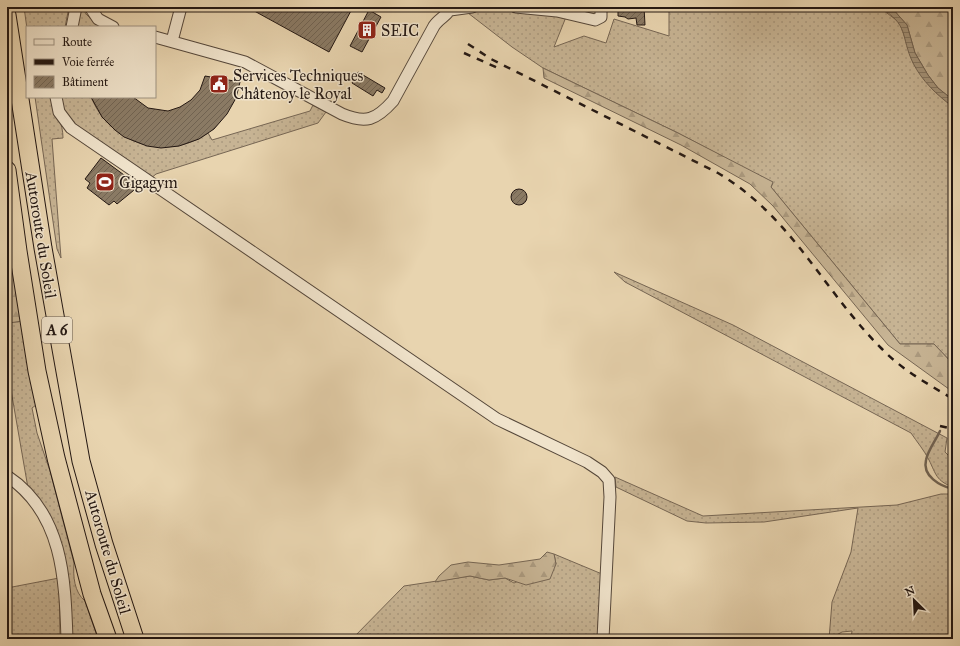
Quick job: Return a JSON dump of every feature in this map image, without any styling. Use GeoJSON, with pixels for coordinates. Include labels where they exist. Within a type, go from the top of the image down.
{"type":"FeatureCollection","features":[{"type":"Feature","properties":{"kind":"highway","name":"Autoroute du Soleil"},"geometry":{"type":"LineString","coordinates":[[7,15],[46,269],[81,461],[104,544],[135,639]]}},
{"type":"Feature","properties":{"kind":"highway","name":"Autoroute du Soleil"},"geometry":{"type":"LineString","coordinates":[[7,170],[36,364],[48,422],[92,594],[108,639]]}},
{"type":"Feature","properties":{"kind":"street"},"geometry":{"type":"LineString","coordinates":[[72,26],[76,7]]}},
{"type":"Feature","properties":{"kind":"street"},"geometry":{"type":"LineString","coordinates":[[90,7],[98,18],[111,26]]}},
{"type":"Feature","properties":{"kind":"street"},"geometry":{"type":"LineString","coordinates":[[172,41],[180,7]]}},
{"type":"Feature","properties":{"kind":"street"},"geometry":{"type":"LineString","coordinates":[[156,37],[245,62],[349,117],[356,120],[372,119],[384,111],[393,102],[437,21],[451,9],[472,7]]}},
{"type":"Feature","properties":{"kind":"street"},"geometry":{"type":"LineString","coordinates":[[522,7],[557,11],[595,20],[601,17],[601,7]]}},
{"type":"Feature","properties":{"kind":"street"},"geometry":{"type":"LineString","coordinates":[[56,98],[59,112],[64,121],[84,137],[497,419],[587,462],[602,472],[609,480],[610,497],[603,639]]}},
{"type":"Feature","properties":{"kind":"street"},"geometry":{"type":"LineString","coordinates":[[7,476],[29,495],[48,523],[57,548],[65,584],[67,639]]}},
{"type":"Feature","properties":{"kind":"green space"},"geometry":{"type":"Polygon","coordinates":[[[24,7],[69,7],[65,26],[27,26],[24,7]]]}},
{"type":"Feature","properties":{"kind":"green space"},"geometry":{"type":"Polygon","coordinates":[[[79,7],[82,7],[86,14],[98,26],[76,26],[79,7]]]}},
{"type":"Feature","properties":{"kind":"green space"},"geometry":{"type":"Polygon","coordinates":[[[669,7],[879,7],[900,23],[913,62],[933,90],[953,107],[953,364],[934,344],[900,344],[771,187],[773,183],[678,133],[543,68],[512,47],[468,13],[495,9],[566,17],[554,47],[584,36],[606,43],[614,19],[669,36],[669,7]]]}},
{"type":"Feature","properties":{"kind":"green space"},"geometry":{"type":"Polygon","coordinates":[[[891,7],[941,7],[953,15],[953,100],[938,88],[928,75],[915,53],[907,25],[891,7]]]}},
{"type":"Feature","properties":{"kind":"green space"},"geometry":{"type":"Polygon","coordinates":[[[543,68],[678,133],[773,182],[771,187],[900,344],[934,344],[953,364],[953,392],[888,345],[773,206],[750,184],[681,145],[544,78],[543,68]]]}},
{"type":"Feature","properties":{"kind":"green space"},"geometry":{"type":"Polygon","coordinates":[[[35,98],[52,98],[63,133],[63,138],[52,139],[61,258],[57,249],[35,98]]]}},
{"type":"Feature","properties":{"kind":"green space"},"geometry":{"type":"Polygon","coordinates":[[[58,98],[92,98],[100,113],[111,127],[125,137],[141,144],[158,147],[175,146],[192,142],[208,133],[212,140],[310,111],[313,105],[326,112],[318,123],[156,174],[150,179],[66,119],[58,98]]]}},
{"type":"Feature","properties":{"kind":"green space"},"geometry":{"type":"Polygon","coordinates":[[[7,234],[22,321],[9,323],[12,337],[7,338],[7,234]]]}},
{"type":"Feature","properties":{"kind":"green space"},"geometry":{"type":"Polygon","coordinates":[[[614,272],[733,325],[947,438],[945,452],[953,460],[953,487],[940,480],[925,453],[911,433],[625,282],[614,272]]]}},
{"type":"Feature","properties":{"kind":"green space"},"geometry":{"type":"Polygon","coordinates":[[[22,321],[36,405],[32,408],[37,433],[50,471],[74,563],[76,588],[78,593],[85,601],[98,639],[72,639],[66,565],[61,545],[28,488],[7,367],[7,338],[11,337],[9,323],[22,321]]]}},
{"type":"Feature","properties":{"kind":"green space"},"geometry":{"type":"Polygon","coordinates":[[[615,477],[703,516],[897,505],[941,494],[953,494],[953,639],[851,639],[852,631],[842,632],[829,639],[832,602],[851,552],[858,508],[764,522],[706,523],[687,521],[616,487],[615,477]]]}},
{"type":"Feature","properties":{"kind":"green space"},"geometry":{"type":"Polygon","coordinates":[[[547,552],[554,554],[556,564],[550,579],[526,585],[505,578],[489,580],[470,576],[435,582],[451,565],[468,562],[499,565],[540,559],[547,552]]]}},
{"type":"Feature","properties":{"kind":"green space"},"geometry":{"type":"Polygon","coordinates":[[[554,554],[602,574],[597,639],[352,639],[404,586],[470,576],[489,580],[505,578],[514,583],[556,564],[554,554]]]}},
{"type":"Feature","properties":{"kind":"green space"},"geometry":{"type":"Polygon","coordinates":[[[59,578],[60,639],[7,639],[7,588],[59,578]]]}},
{"type":"Feature","properties":{"kind":"shaded area"},"geometry":{"type":"Polygon","coordinates":[[[879,7],[891,7],[907,25],[915,53],[928,75],[938,88],[953,100],[953,107],[925,82],[913,63],[900,26],[889,13],[879,7]]]}},
{"type":"Feature","properties":{"kind":"building"},"geometry":{"type":"Polygon","coordinates":[[[247,7],[353,7],[329,52],[247,7]]]}},
{"type":"Feature","properties":{"kind":"building"},"geometry":{"type":"Polygon","coordinates":[[[618,7],[644,7],[645,25],[637,25],[636,18],[628,19],[618,16],[618,7]]]}},
{"type":"Feature","properties":{"kind":"building","name":"SEIC"},"geometry":{"type":"Polygon","coordinates":[[[369,10],[381,17],[362,52],[350,46],[369,10]]]}},
{"type":"Feature","properties":{"kind":"building"},"geometry":{"type":"Polygon","coordinates":[[[358,72],[385,88],[382,93],[377,90],[373,96],[352,83],[358,72]]]}},
{"type":"Feature","properties":{"kind":"building"},"geometry":{"type":"Polygon","coordinates":[[[205,76],[240,82],[236,98],[227,114],[214,129],[199,139],[179,146],[161,148],[147,146],[124,137],[102,117],[92,98],[134,98],[148,108],[168,111],[180,107],[191,100],[200,90],[205,76]]]}},
{"type":"Feature","properties":{"kind":"building","name":"Gigagym"},"geometry":{"type":"Polygon","coordinates":[[[101,158],[139,186],[117,204],[114,201],[109,205],[87,188],[90,183],[85,179],[101,158]]]}},
{"type":"Feature","properties":{"kind":"building"},"geometry":{"type":"Polygon","coordinates":[[[519,189],[526,194],[527,197],[522,204],[519,205],[512,200],[511,197],[516,190],[519,189]]]}},
{"type":"Feature","properties":{"kind":"waterway"},"geometry":{"type":"LineString","coordinates":[[940,431],[928,453],[925,466],[929,475],[933,479],[938,483],[953,489]]}},
{"type":"Feature","properties":{"kind":"railway"},"geometry":{"type":"LineString","coordinates":[[468,44],[491,59],[718,173],[744,191],[767,211],[787,233],[806,255],[860,325],[889,356],[906,370],[953,399]]}},
{"type":"Feature","properties":{"kind":"railway"},"geometry":{"type":"LineString","coordinates":[[464,53],[498,68]]}},
{"type":"Feature","properties":{"kind":"railway"},"geometry":{"type":"LineString","coordinates":[[940,426],[953,429]]}},
{"type":"Feature","properties":{"kind":"place","name":"SEIC"},"geometry":{"type":"Point","coordinates":[367,30]}},
{"type":"Feature","properties":{"kind":"place","name":"Services Techniques Châtenoy le Royal"},"geometry":{"type":"Point","coordinates":[219,84]}},
{"type":"Feature","properties":{"kind":"place","name":"Gigagym"},"geometry":{"type":"Point","coordinates":[105,182]}}]}
